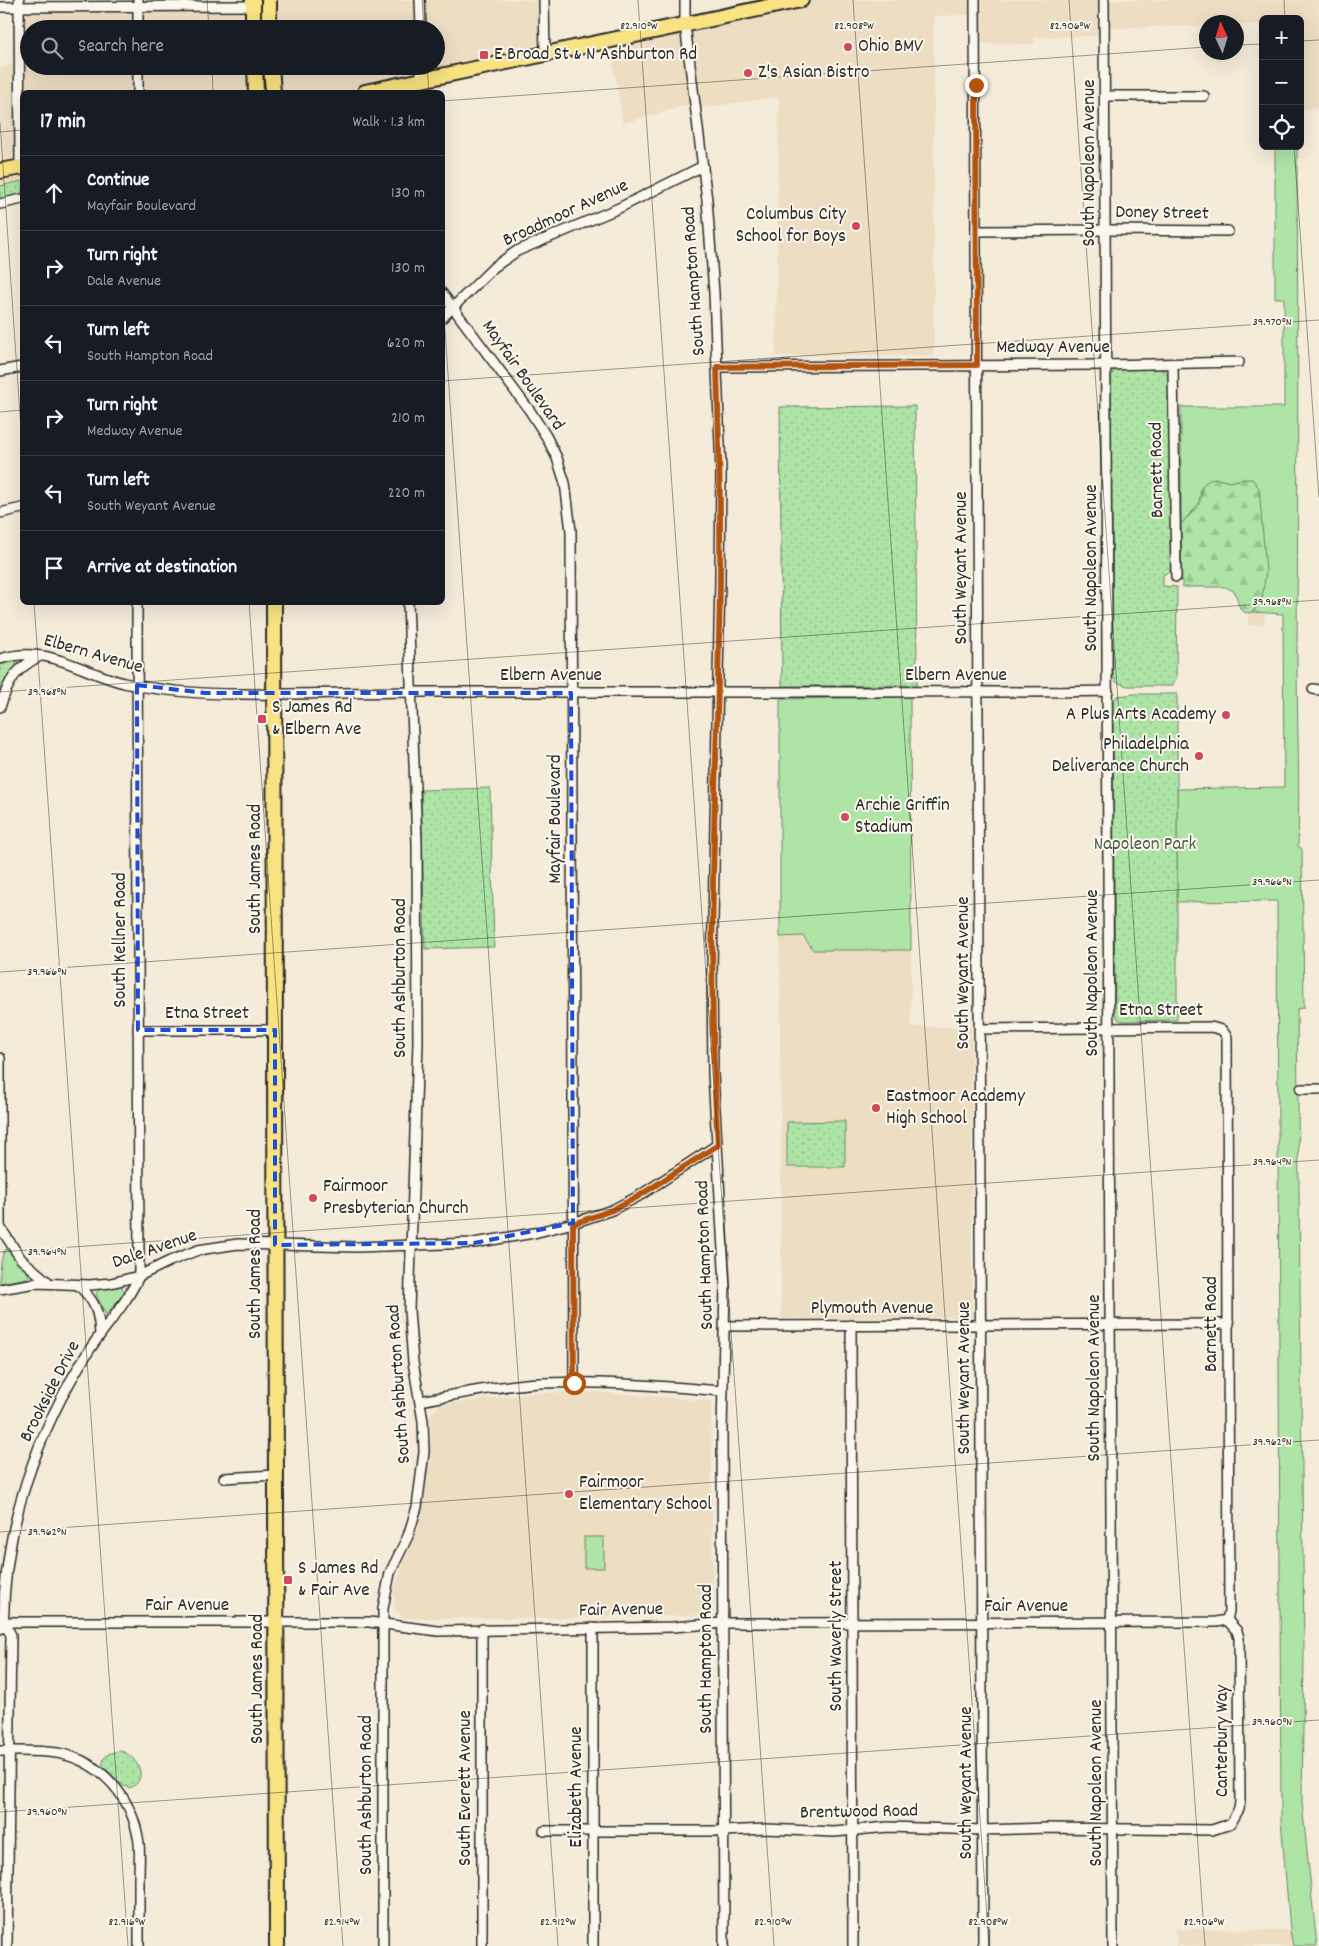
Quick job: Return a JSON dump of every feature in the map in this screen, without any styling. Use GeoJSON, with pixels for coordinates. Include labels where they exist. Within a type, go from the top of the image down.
{"type":"FeatureCollection","features":[{"type":"Feature","properties":{"kind":"main road"},"geometry":{"type":"LineString","coordinates":[[269,0],[269,20]]}},
{"type":"Feature","properties":{"kind":"main road"},"geometry":{"type":"LineString","coordinates":[[445,69],[545,54],[801,0]]}},
{"type":"Feature","properties":{"kind":"main road"},"geometry":{"type":"LineString","coordinates":[[253,3],[253,20]]}},
{"type":"Feature","properties":{"kind":"main road"},"geometry":{"type":"LineString","coordinates":[[255,75],[256,90]]}},
{"type":"Feature","properties":{"kind":"main road"},"geometry":{"type":"LineString","coordinates":[[272,75],[273,90]]}},
{"type":"Feature","properties":{"kind":"main road"},"geometry":{"type":"LineString","coordinates":[[371,90],[415,75]]}},
{"type":"Feature","properties":{"kind":"main road"},"geometry":{"type":"LineString","coordinates":[[0,171],[20,167]]}},
{"type":"Feature","properties":{"kind":"main road","name":"South James Road"},"geometry":{"type":"LineString","coordinates":[[274,605],[277,1946]]}},
{"type":"Feature","properties":{"kind":"street"},"geometry":{"type":"LineString","coordinates":[[420,0],[421,20]]}},
{"type":"Feature","properties":{"kind":"street"},"geometry":{"type":"LineString","coordinates":[[544,0],[545,54]]}},
{"type":"Feature","properties":{"kind":"street","name":"South Hampton Road"},"geometry":{"type":"LineString","coordinates":[[685,0],[685,25],[703,166],[714,293],[720,471],[718,692],[712,915],[713,1074],[725,1285],[723,1391],[724,1946]]}},
{"type":"Feature","properties":{"kind":"street","name":"South Weyant Avenue"},"geometry":{"type":"LineString","coordinates":[[976,0],[983,1946]]}},
{"type":"Feature","properties":{"kind":"street","name":"South Napoleon Avenue"},"geometry":{"type":"LineString","coordinates":[[1104,0],[1107,230],[1113,1946]]}},
{"type":"Feature","properties":{"kind":"street"},"geometry":{"type":"LineString","coordinates":[[0,7],[19,3],[253,3]]}},
{"type":"Feature","properties":{"kind":"street"},"geometry":{"type":"LineString","coordinates":[[19,3],[20,90]]}},
{"type":"Feature","properties":{"kind":"street"},"geometry":{"type":"LineString","coordinates":[[138,3],[138,20]]}},
{"type":"Feature","properties":{"kind":"street"},"geometry":{"type":"LineString","coordinates":[[138,75],[138,90]]}},
{"type":"Feature","properties":{"kind":"street"},"geometry":{"type":"LineString","coordinates":[[1106,96],[1204,96]]}},
{"type":"Feature","properties":{"kind":"street","name":"Broadmoor Avenue"},"geometry":{"type":"LineString","coordinates":[[453,308],[494,267],[518,251],[619,208],[703,166]]}},
{"type":"Feature","properties":{"kind":"street"},"geometry":{"type":"LineString","coordinates":[[0,204],[20,199]]}},
{"type":"Feature","properties":{"kind":"street","name":"Doney Street"},"geometry":{"type":"LineString","coordinates":[[976,231],[1228,231]]}},
{"type":"Feature","properties":{"kind":"street","name":"Mayfair Boulevard"},"geometry":{"type":"LineString","coordinates":[[445,297],[530,411],[546,436],[557,458],[565,482],[571,531],[574,1383]]}},
{"type":"Feature","properties":{"kind":"street"},"geometry":{"type":"LineString","coordinates":[[445,315],[453,308]]}},
{"type":"Feature","properties":{"kind":"street","name":"Medway Avenue"},"geometry":{"type":"LineString","coordinates":[[717,367],[1107,365],[1239,362]]}},
{"type":"Feature","properties":{"kind":"street","name":"Barnett Road"},"geometry":{"type":"LineString","coordinates":[[1173,364],[1176,577]]}},
{"type":"Feature","properties":{"kind":"street"},"geometry":{"type":"LineString","coordinates":[[0,371],[20,366]]}},
{"type":"Feature","properties":{"kind":"street"},"geometry":{"type":"LineString","coordinates":[[0,513],[20,508]]}},
{"type":"Feature","properties":{"kind":"street","name":"South Kellner Road"},"geometry":{"type":"LineString","coordinates":[[137,605],[139,1276]]}},
{"type":"Feature","properties":{"kind":"street","name":"South Ashburton Road"},"geometry":{"type":"LineString","coordinates":[[383,1946],[383,1622],[385,1590],[390,1574],[408,1536],[419,1496],[424,1452],[420,1401],[413,1362],[409,1318],[418,1023],[417,843],[408,605]]}},
{"type":"Feature","properties":{"kind":"street","name":"Elbern Avenue"},"geometry":{"type":"LineString","coordinates":[[0,659],[23,654],[40,655],[70,663],[108,678],[137,685],[205,693],[1108,691]]}},
{"type":"Feature","properties":{"kind":"street"},"geometry":{"type":"LineString","coordinates":[[0,707],[8,686],[17,671],[24,664],[40,655]]}},
{"type":"Feature","properties":{"kind":"street","name":"Etna Street"},"geometry":{"type":"LineString","coordinates":[[980,1029],[1211,1027],[1222,1030]]}},
{"type":"Feature","properties":{"kind":"street","name":"Etna Street"},"geometry":{"type":"LineString","coordinates":[[138,1030],[275,1030]]}},
{"type":"Feature","properties":{"kind":"street","name":"Barnett Road"},"geometry":{"type":"LineString","coordinates":[[1222,1030],[1227,1037],[1229,1611],[1227,1620]]}},
{"type":"Feature","properties":{"kind":"street"},"geometry":{"type":"LineString","coordinates":[[0,1058],[0,1227],[21,1259],[49,1283]]}},
{"type":"Feature","properties":{"kind":"street"},"geometry":{"type":"LineString","coordinates":[[1301,1089],[1319,1089]]}},
{"type":"Feature","properties":{"kind":"street","name":"Dale Avenue"},"geometry":{"type":"LineString","coordinates":[[0,1289],[18,1285],[49,1283],[111,1283],[139,1276],[198,1250],[238,1244],[289,1247],[357,1247],[495,1240],[573,1224],[612,1210],[639,1196],[718,1145]]}},
{"type":"Feature","properties":{"kind":"street","name":"Brookside Drive"},"geometry":{"type":"LineString","coordinates":[[7,1946],[3,1890],[5,1751],[11,1635],[1,1625],[11,1538],[26,1484],[53,1417],[69,1386],[100,1335],[129,1295],[139,1276]]}},
{"type":"Feature","properties":{"kind":"street"},"geometry":{"type":"LineString","coordinates":[[78,1284],[90,1296],[95,1305],[99,1318],[100,1335]]}},
{"type":"Feature","properties":{"kind":"street","name":"Plymouth Avenue"},"geometry":{"type":"LineString","coordinates":[[725,1326],[1228,1324]]}},
{"type":"Feature","properties":{"kind":"street","name":"South Waverly Street"},"geometry":{"type":"LineString","coordinates":[[852,1325],[853,1946]]}},
{"type":"Feature","properties":{"kind":"street"},"geometry":{"type":"LineString","coordinates":[[420,1401],[494,1388],[540,1383],[624,1383],[723,1391]]}},
{"type":"Feature","properties":{"kind":"street"},"geometry":{"type":"LineString","coordinates":[[224,1478],[276,1475]]}},
{"type":"Feature","properties":{"kind":"street","name":"Fair Avenue"},"geometry":{"type":"LineString","coordinates":[[1,1625],[383,1622],[438,1631],[673,1627],[723,1623],[1216,1622],[1227,1620]]}},
{"type":"Feature","properties":{"kind":"street","name":"Canterbury Way"},"geometry":{"type":"LineString","coordinates":[[1175,1830],[1212,1830],[1231,1823],[1239,1809],[1239,1638],[1237,1631],[1227,1620]]}},
{"type":"Feature","properties":{"kind":"street","name":"Elizabeth Avenue"},"geometry":{"type":"LineString","coordinates":[[593,1628],[593,1946]]}},
{"type":"Feature","properties":{"kind":"street","name":"South Everett Avenue"},"geometry":{"type":"LineString","coordinates":[[482,1630],[482,1946]]}},
{"type":"Feature","properties":{"kind":"street"},"geometry":{"type":"LineString","coordinates":[[5,1751],[56,1753],[89,1764],[111,1782],[129,1807],[139,1844],[139,1946]]}},
{"type":"Feature","properties":{"kind":"street","name":"Brentwood Road"},"geometry":{"type":"LineString","coordinates":[[544,1831],[723,1831],[766,1829],[853,1832],[888,1827],[983,1830],[1047,1828],[1175,1830]]}},
{"type":"Feature","properties":{"kind":"highlighted area"},"geometry":{"type":"Polygon","coordinates":[[[137,685],[205,693],[571,693],[573,1223],[474,1243],[275,1245],[275,1030],[138,1030],[137,685]]]}},
{"type":"Feature","properties":{"kind":"shaded area"},"geometry":{"type":"Polygon","coordinates":[[[264,0],[544,0],[546,55],[445,74],[445,20],[20,20],[20,75],[441,75],[420,79],[423,90],[20,90],[20,181],[0,186],[0,68],[19,64],[19,4],[263,10],[264,0]]]}},
{"type":"Feature","properties":{"kind":"shaded area"},"geometry":{"type":"Polygon","coordinates":[[[802,0],[1319,0],[1319,108],[1304,109],[1304,15],[1259,15],[1259,25],[1244,25],[1244,15],[1199,15],[1199,26],[1104,28],[1104,36],[1035,37],[1034,44],[976,43],[975,15],[934,16],[934,356],[776,356],[779,97],[699,108],[698,102],[623,123],[610,42],[802,0]]]}},
{"type":"Feature","properties":{"kind":"shaded area"},"geometry":{"type":"Polygon","coordinates":[[[1248,608],[1265,609],[1264,625],[1248,625],[1248,608]]]}},
{"type":"Feature","properties":{"kind":"shaded area","name":"Eastmoor Academy High School"},"geometry":{"type":"Polygon","coordinates":[[[803,936],[813,950],[911,950],[911,1027],[971,1027],[972,1317],[781,1319],[780,937],[803,936]]]}},
{"type":"Feature","properties":{"kind":"shaded area","name":"Fairmoor Elementary School"},"geometry":{"type":"Polygon","coordinates":[[[596,1392],[711,1401],[713,1615],[576,1618],[404,1618],[395,1610],[394,1589],[422,1516],[431,1436],[430,1417],[438,1405],[536,1393],[596,1392]]]}},
{"type":"Feature","properties":{"kind":"shaded area"},"geometry":{"type":"Polygon","coordinates":[[[1176,1929],[1290,1930],[1293,1946],[1176,1946],[1176,1929]]]}},
{"type":"Feature","properties":{"kind":"green space"},"geometry":{"type":"Polygon","coordinates":[[[1275,150],[1297,150],[1298,846],[1302,849],[1304,1008],[1297,1009],[1304,1653],[1302,1803],[1317,1946],[1293,1946],[1281,1820],[1277,901],[1177,902],[1177,789],[1284,787],[1283,614],[1253,612],[1262,598],[1243,479],[1230,482],[1214,478],[1201,488],[1199,504],[1181,524],[1181,407],[1284,407],[1284,298],[1275,298],[1275,150]]]}},
{"type":"Feature","properties":{"kind":"green space"},"geometry":{"type":"Polygon","coordinates":[[[20,181],[20,196],[0,201],[0,186],[20,181]]]}},
{"type":"Feature","properties":{"kind":"green space"},"geometry":{"type":"Polygon","coordinates":[[[1157,368],[1165,371],[1170,380],[1171,566],[1170,571],[1163,575],[1163,586],[1177,587],[1176,679],[1172,686],[1127,686],[1116,682],[1113,675],[1111,376],[1114,371],[1119,369],[1157,368]]]}},
{"type":"Feature","properties":{"kind":"green space"},"geometry":{"type":"Polygon","coordinates":[[[915,406],[917,685],[782,686],[780,407],[915,406]]]}},
{"type":"Feature","properties":{"kind":"green space"},"geometry":{"type":"Polygon","coordinates":[[[1214,478],[1230,482],[1252,479],[1259,488],[1266,571],[1262,598],[1253,612],[1246,613],[1240,609],[1235,592],[1226,587],[1182,587],[1181,524],[1198,506],[1205,483],[1214,478]]]}},
{"type":"Feature","properties":{"kind":"green space"},"geometry":{"type":"Polygon","coordinates":[[[16,661],[16,667],[6,678],[0,693],[0,665],[16,661]]]}},
{"type":"Feature","properties":{"kind":"green space","name":"Napoleon Park"},"geometry":{"type":"Polygon","coordinates":[[[1177,694],[1177,1020],[1122,1021],[1118,1019],[1115,1013],[1113,702],[1117,696],[1177,694]]]}},
{"type":"Feature","properties":{"kind":"green space","name":"Archie Griffin Stadium"},"geometry":{"type":"Polygon","coordinates":[[[910,697],[911,950],[813,950],[803,936],[780,937],[780,699],[910,697]]]}},
{"type":"Feature","properties":{"kind":"green space"},"geometry":{"type":"Polygon","coordinates":[[[490,788],[494,947],[425,949],[421,790],[490,788]]]}},
{"type":"Feature","properties":{"kind":"green space"},"geometry":{"type":"Polygon","coordinates":[[[845,1121],[845,1167],[787,1167],[787,1122],[845,1121]]]}},
{"type":"Feature","properties":{"kind":"green space"},"geometry":{"type":"Polygon","coordinates":[[[6,1249],[28,1273],[29,1276],[27,1278],[0,1283],[1,1260],[6,1249]]]}},
{"type":"Feature","properties":{"kind":"green space"},"geometry":{"type":"Polygon","coordinates":[[[121,1286],[125,1292],[106,1315],[96,1294],[99,1289],[121,1286]]]}},
{"type":"Feature","properties":{"kind":"green space"},"geometry":{"type":"Polygon","coordinates":[[[584,1537],[604,1537],[604,1568],[584,1568],[584,1537]]]}},
{"type":"Feature","properties":{"kind":"green space"},"geometry":{"type":"Polygon","coordinates":[[[121,1751],[132,1758],[139,1768],[139,1779],[130,1788],[122,1785],[103,1766],[106,1756],[121,1751]]]}},
{"type":"Feature","properties":{"kind":"place","name":"Ohio BMV"},"geometry":{"type":"Point","coordinates":[848,47]}},
{"type":"Feature","properties":{"kind":"place","name":"E Broad St & N Ashburton Rd"},"geometry":{"type":"Point","coordinates":[484,55]}},
{"type":"Feature","properties":{"kind":"place","name":"Z's Asian Bistro"},"geometry":{"type":"Point","coordinates":[748,73]}},
{"type":"Feature","properties":{"kind":"place","name":"Columbus City School for Boys"},"geometry":{"type":"Point","coordinates":[856,226]}},
{"type":"Feature","properties":{"kind":"place","name":"A Plus Arts Academy"},"geometry":{"type":"Point","coordinates":[1226,715]}},
{"type":"Feature","properties":{"kind":"place","name":"S James Rd & Elbern Ave"},"geometry":{"type":"Point","coordinates":[262,719]}},
{"type":"Feature","properties":{"kind":"place","name":"Philadelphia Deliverance Church"},"geometry":{"type":"Point","coordinates":[1199,756]}},
{"type":"Feature","properties":{"kind":"place","name":"Archie Griffin Stadium"},"geometry":{"type":"Point","coordinates":[845,817]}},
{"type":"Feature","properties":{"kind":"place","name":"Eastmoor Academy High School"},"geometry":{"type":"Point","coordinates":[876,1108]}},
{"type":"Feature","properties":{"kind":"place","name":"Fairmoor Presbyterian Church"},"geometry":{"type":"Point","coordinates":[313,1198]}},
{"type":"Feature","properties":{"kind":"place","name":"Fairmoor Elementary School"},"geometry":{"type":"Point","coordinates":[569,1494]}},
{"type":"Feature","properties":{"kind":"place","name":"S James Rd & Fair Ave"},"geometry":{"type":"Point","coordinates":[288,1580]}},
{"type":"Feature","properties":{"kind":"route"},"geometry":{"type":"LineString","coordinates":[[574,1383],[573,1224],[612,1210],[639,1196],[718,1145],[713,1074],[712,969],[720,579],[720,471],[717,367],[977,365],[976,85]]}}]}
